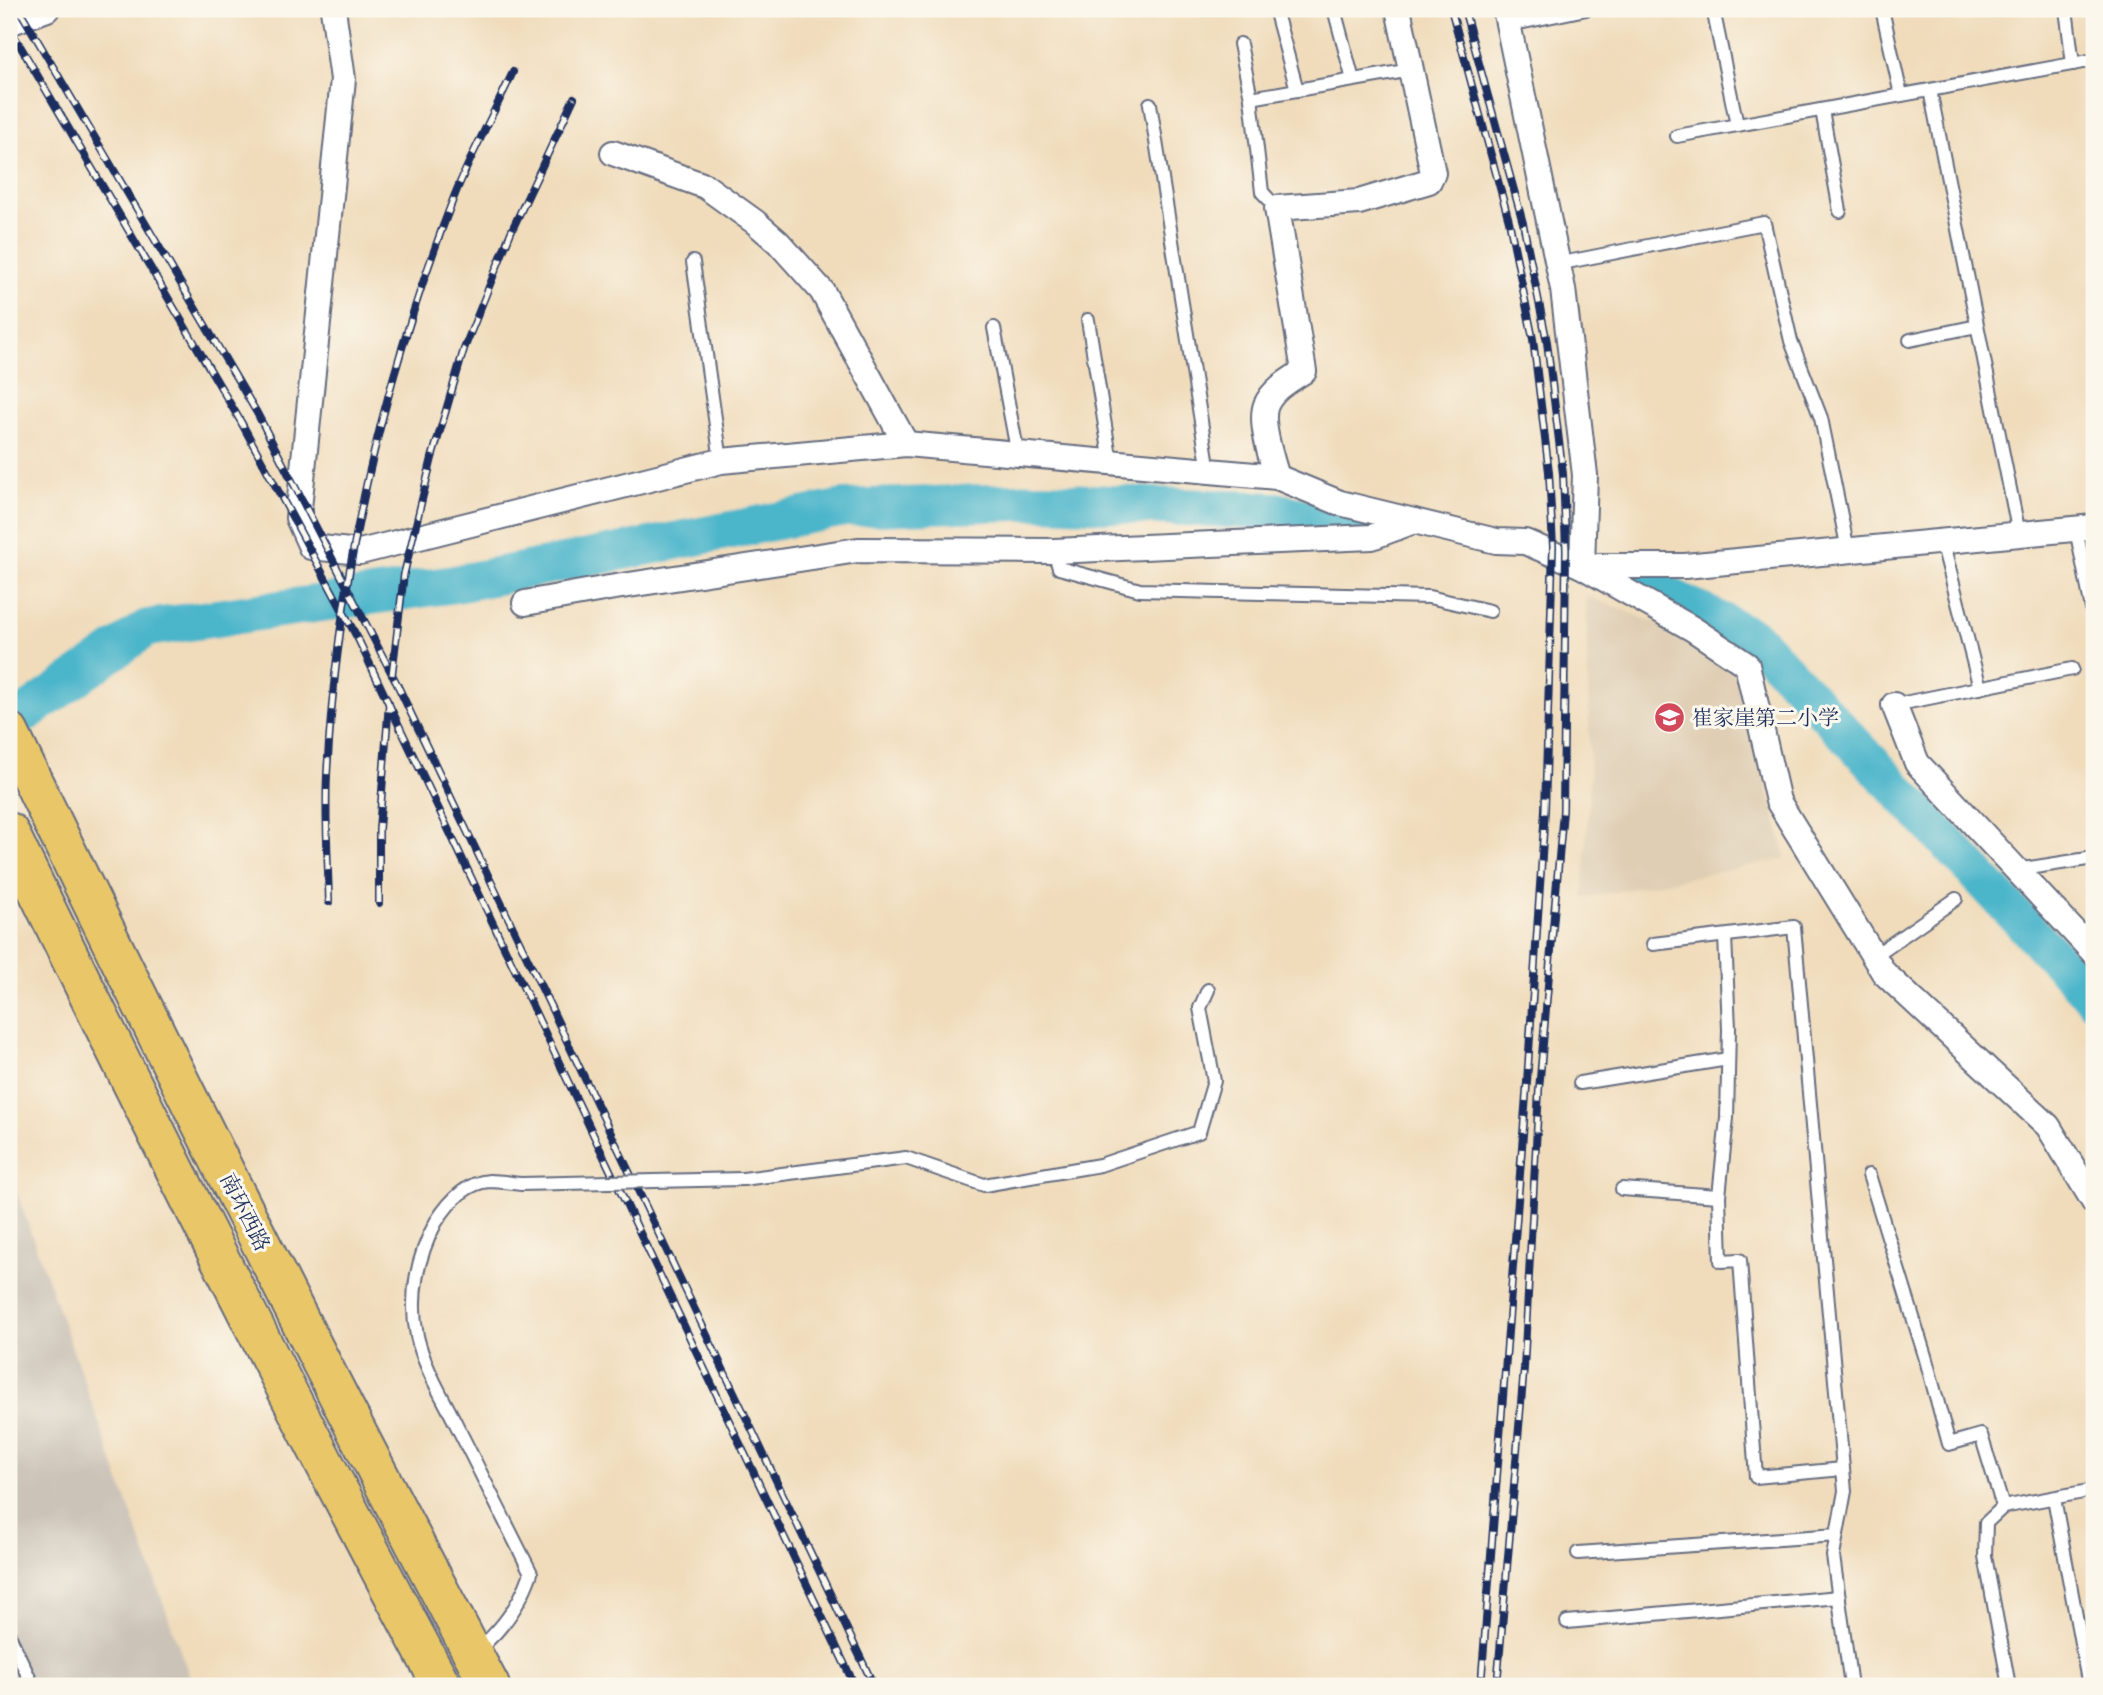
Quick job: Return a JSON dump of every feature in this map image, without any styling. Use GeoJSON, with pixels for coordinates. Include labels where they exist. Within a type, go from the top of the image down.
{"type":"FeatureCollection","features":[{"type":"Feature","properties":{"kind":"highway","name":"南环西路"},"geometry":{"type":"LineString","coordinates":[[9,732],[159,1043],[412,1541],[481,1670]]}},
{"type":"Feature","properties":{"kind":"highway","name":"南环西路"},"geometry":{"type":"LineString","coordinates":[[9,832],[117,1055],[374,1560],[442,1686]]}},
{"type":"Feature","properties":{"kind":"street"},"geometry":{"type":"LineString","coordinates":[[9,23],[47,9]]}},
{"type":"Feature","properties":{"kind":"street"},"geometry":{"type":"LineString","coordinates":[[333,9],[344,79],[298,518],[311,547],[360,552],[721,461],[906,444],[1278,477],[1340,503],[1496,541],[1525,542],[1582,566],[1693,629],[1747,665],[1778,801],[1884,972],[2048,1126],[2094,1202]]}},
{"type":"Feature","properties":{"kind":"street"},"geometry":{"type":"LineString","coordinates":[[1278,477],[1265,439],[1265,406],[1282,385],[1304,371],[1278,208],[1359,202],[1429,181],[1433,173],[1398,9]]}},
{"type":"Feature","properties":{"kind":"street"},"geometry":{"type":"LineString","coordinates":[[1507,17],[1563,289],[1585,475],[1582,566]]}},
{"type":"Feature","properties":{"kind":"street"},"geometry":{"type":"LineString","coordinates":[[613,153],[705,186],[778,242],[822,291],[906,444]]}},
{"type":"Feature","properties":{"kind":"street"},"geometry":{"type":"LineString","coordinates":[[525,603],[609,587],[859,550],[1054,551],[1372,537],[1413,521]]}},
{"type":"Feature","properties":{"kind":"street"},"geometry":{"type":"LineString","coordinates":[[1582,566],[1685,566],[2085,528]]}},
{"type":"Feature","properties":{"kind":"street"},"geometry":{"type":"LineString","coordinates":[[1894,705],[1917,763],[2094,953]]}},
{"type":"Feature","properties":{"kind":"lane"},"geometry":{"type":"LineString","coordinates":[[1275,9],[1297,90]]}},
{"type":"Feature","properties":{"kind":"lane"},"geometry":{"type":"LineString","coordinates":[[1334,9],[1353,80]]}},
{"type":"Feature","properties":{"kind":"lane"},"geometry":{"type":"LineString","coordinates":[[1507,17],[1586,9]]}},
{"type":"Feature","properties":{"kind":"lane"},"geometry":{"type":"LineString","coordinates":[[1713,9],[1737,125]]}},
{"type":"Feature","properties":{"kind":"lane"},"geometry":{"type":"LineString","coordinates":[[1882,9],[1902,95]]}},
{"type":"Feature","properties":{"kind":"lane"},"geometry":{"type":"LineString","coordinates":[[2066,9],[2073,64]]}},
{"type":"Feature","properties":{"kind":"lane"},"geometry":{"type":"LineString","coordinates":[[1240,44],[1251,98],[1262,192],[1278,208]]}},
{"type":"Feature","properties":{"kind":"lane"},"geometry":{"type":"LineString","coordinates":[[1677,136],[2094,60]]}},
{"type":"Feature","properties":{"kind":"lane"},"geometry":{"type":"LineString","coordinates":[[1251,98],[1411,70]]}},
{"type":"Feature","properties":{"kind":"lane"},"geometry":{"type":"LineString","coordinates":[[1930,90],[2019,534]]}},
{"type":"Feature","properties":{"kind":"lane"},"geometry":{"type":"LineString","coordinates":[[1150,104],[1209,471]]}},
{"type":"Feature","properties":{"kind":"lane"},"geometry":{"type":"LineString","coordinates":[[1822,110],[1840,211]]}},
{"type":"Feature","properties":{"kind":"lane"},"geometry":{"type":"LineString","coordinates":[[1558,264],[1764,223],[1791,341],[1821,418],[1848,550]]}},
{"type":"Feature","properties":{"kind":"lane"},"geometry":{"type":"LineString","coordinates":[[693,262],[721,461]]}},
{"type":"Feature","properties":{"kind":"lane"},"geometry":{"type":"LineString","coordinates":[[1088,320],[1111,463]]}},
{"type":"Feature","properties":{"kind":"lane"},"geometry":{"type":"LineString","coordinates":[[1910,340],[1977,326]]}},
{"type":"Feature","properties":{"kind":"lane"},"geometry":{"type":"LineString","coordinates":[[994,328],[1018,455]]}},
{"type":"Feature","properties":{"kind":"lane"},"geometry":{"type":"LineString","coordinates":[[2085,528],[2094,618]]}},
{"type":"Feature","properties":{"kind":"lane"},"geometry":{"type":"LineString","coordinates":[[1942,541],[1980,688]]}},
{"type":"Feature","properties":{"kind":"lane"},"geometry":{"type":"LineString","coordinates":[[1054,551],[1059,568],[1140,590],[1429,597],[1490,611]]}},
{"type":"Feature","properties":{"kind":"lane"},"geometry":{"type":"LineString","coordinates":[[1894,705],[2072,669]]}},
{"type":"Feature","properties":{"kind":"lane"},"geometry":{"type":"LineString","coordinates":[[2016,870],[2094,858]]}},
{"type":"Feature","properties":{"kind":"lane"},"geometry":{"type":"LineString","coordinates":[[1874,956],[1956,899]]}},
{"type":"Feature","properties":{"kind":"lane"},"geometry":{"type":"LineString","coordinates":[[1653,944],[1794,927],[1845,1490],[1833,1556],[1851,1686]]}},
{"type":"Feature","properties":{"kind":"lane"},"geometry":{"type":"LineString","coordinates":[[1725,936],[1729,1028],[1727,1118],[1719,1196],[1721,1261],[1740,1260],[1756,1477],[1843,1469]]}},
{"type":"Feature","properties":{"kind":"lane"},"geometry":{"type":"LineString","coordinates":[[481,1670],[499,1630],[519,1601],[531,1573],[422,1355],[415,1324],[414,1292],[420,1262],[431,1232],[455,1197],[471,1186],[488,1181],[521,1184],[743,1179],[906,1158],[984,1185],[1100,1164],[1199,1132],[1214,1081],[1200,1008],[1208,990]]}},
{"type":"Feature","properties":{"kind":"lane"},"geometry":{"type":"LineString","coordinates":[[1580,1083],[1728,1059]]}},
{"type":"Feature","properties":{"kind":"lane"},"geometry":{"type":"LineString","coordinates":[[1869,1175],[1949,1444],[1981,1435],[2003,1507]]}},
{"type":"Feature","properties":{"kind":"lane"},"geometry":{"type":"LineString","coordinates":[[1622,1189],[1719,1196]]}},
{"type":"Feature","properties":{"kind":"lane"},"geometry":{"type":"LineString","coordinates":[[2009,1686],[1985,1556],[1986,1523],[2003,1507],[2094,1490]]}},
{"type":"Feature","properties":{"kind":"lane"},"geometry":{"type":"LineString","coordinates":[[2054,1497],[2089,1686]]}},
{"type":"Feature","properties":{"kind":"lane"},"geometry":{"type":"LineString","coordinates":[[1578,1553],[1837,1535]]}},
{"type":"Feature","properties":{"kind":"lane"},"geometry":{"type":"LineString","coordinates":[[1567,1622],[1839,1597]]}},
{"type":"Feature","properties":{"kind":"lane"},"geometry":{"type":"LineString","coordinates":[[9,1635],[33,1686]]}},
{"type":"Feature","properties":{"kind":"shaded area","name":"崔家崖第二小学"},"geometry":{"type":"Polygon","coordinates":[[[1586,595],[1690,637],[1734,660],[1786,859],[1583,898],[1590,776],[1586,595]]]}},
{"type":"Feature","properties":{"kind":"shaded area"},"geometry":{"type":"Polygon","coordinates":[[[9,1173],[11,1177],[193,1686],[9,1686],[9,1173]]]}},
{"type":"Feature","properties":{"kind":"waterway"},"geometry":{"type":"LineString","coordinates":[[9,725],[147,628],[455,584],[844,508],[1042,501],[1276,511],[1373,533]]}},
{"type":"Feature","properties":{"kind":"waterway"},"geometry":{"type":"LineString","coordinates":[[1643,583],[1755,638],[2094,999]]}},
{"type":"Feature","properties":{"kind":"railway"},"geometry":{"type":"LineString","coordinates":[[19,9],[257,413],[396,682],[874,1686]]}},
{"type":"Feature","properties":{"kind":"railway"},"geometry":{"type":"LineString","coordinates":[[1451,9],[1509,221],[1533,339],[1549,472],[1553,547],[1545,810],[1481,1686]]}},
{"type":"Feature","properties":{"kind":"railway"},"geometry":{"type":"LineString","coordinates":[[1464,9],[1523,223],[1547,342],[1563,474],[1566,550],[1563,811],[1539,1090],[1524,1368],[1497,1686]]}},
{"type":"Feature","properties":{"kind":"railway"},"geometry":{"type":"LineString","coordinates":[[9,27],[241,422],[358,639],[855,1686]]}},
{"type":"Feature","properties":{"kind":"railway"},"geometry":{"type":"LineString","coordinates":[[329,902],[326,791],[332,700],[341,626],[367,481],[405,338],[428,267],[454,197],[513,72]]}},
{"type":"Feature","properties":{"kind":"railway"},"geometry":{"type":"LineString","coordinates":[[392,675],[404,574],[432,458],[464,349],[511,232],[574,98]]}},
{"type":"Feature","properties":{"kind":"railway"},"geometry":{"type":"LineString","coordinates":[[379,903],[379,829],[389,703]]}},
{"type":"Feature","properties":{"kind":"place","name":"崔家崖第二小学"},"geometry":{"type":"Point","coordinates":[1669,718]}}]}
